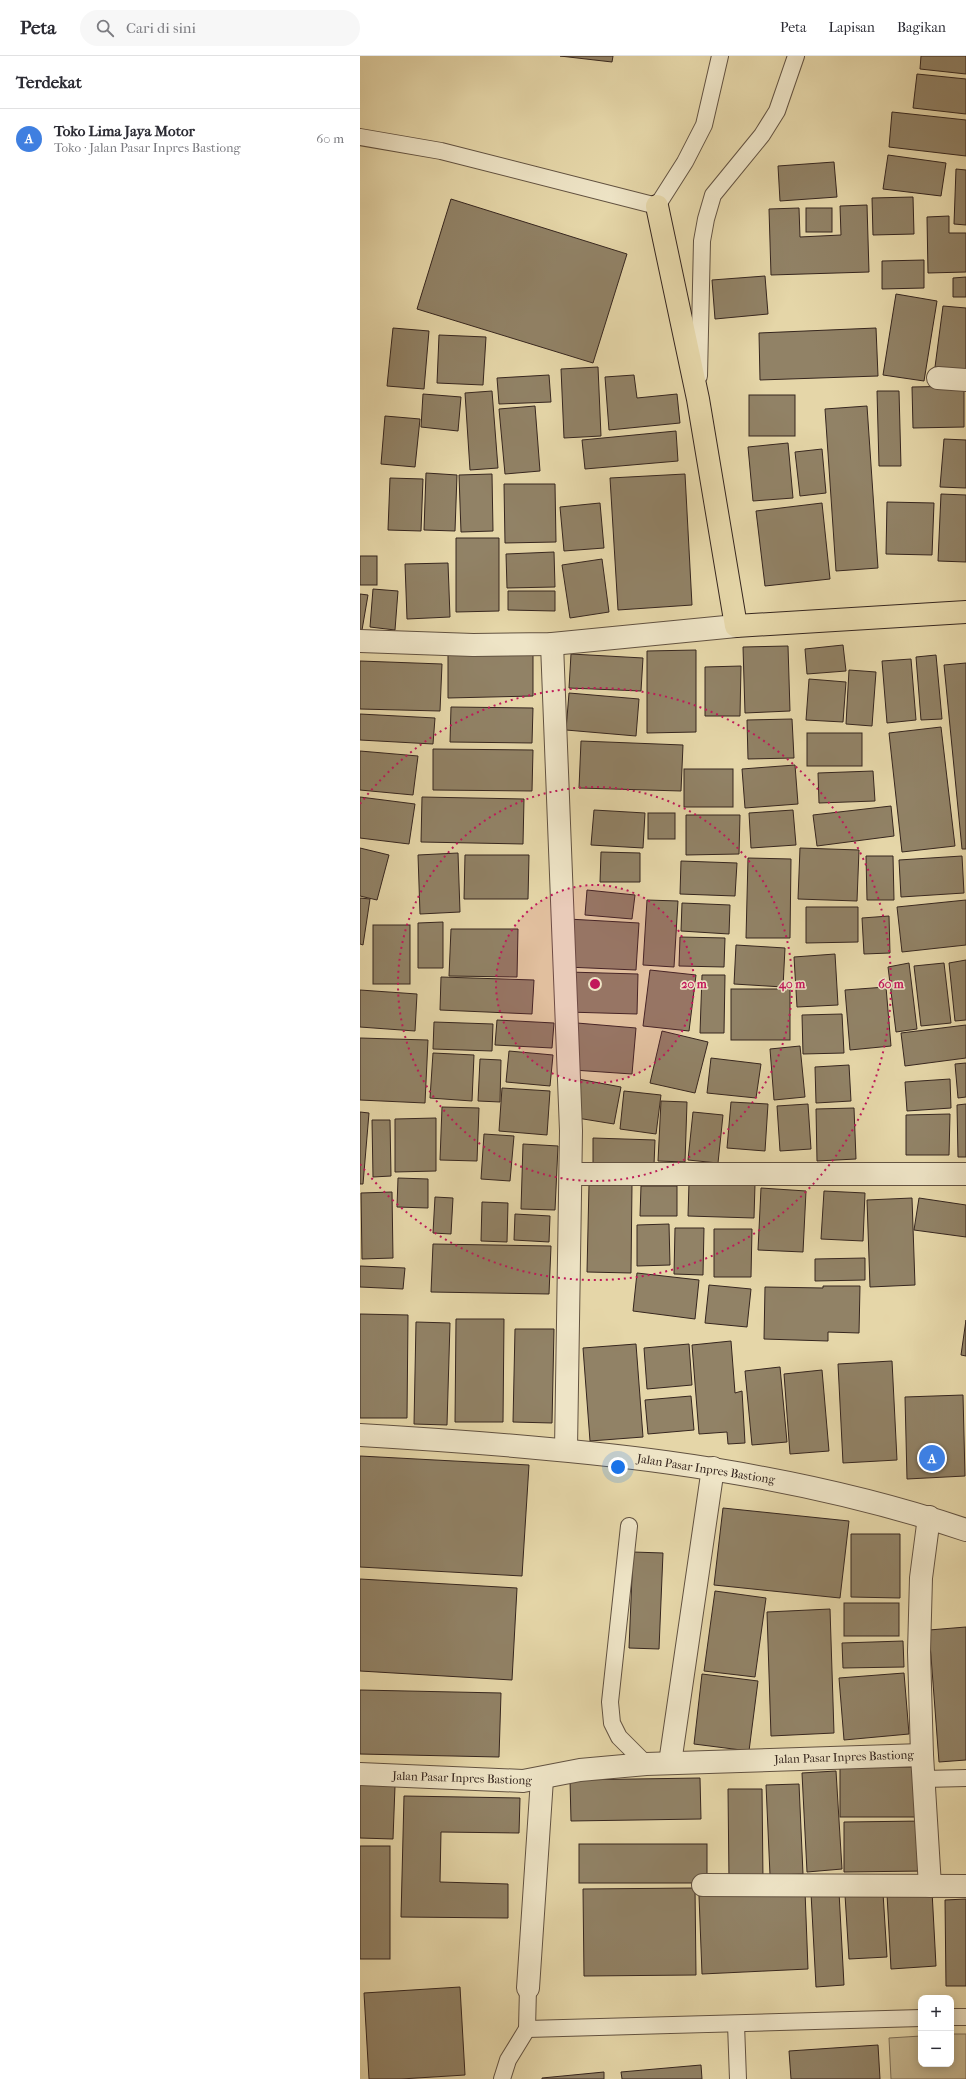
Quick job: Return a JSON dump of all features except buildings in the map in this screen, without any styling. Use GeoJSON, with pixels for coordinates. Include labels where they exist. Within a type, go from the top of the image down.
{"type":"FeatureCollection","features":[{"type":"Feature","properties":{"kind":"highway"},"geometry":{"type":"LineString","coordinates":[[657,206],[698,399],[736,626],[966,612]]}},
{"type":"Feature","properties":{"kind":"street"},"geometry":{"type":"LineString","coordinates":[[938,378],[966,380]]}},
{"type":"Feature","properties":{"kind":"street"},"geometry":{"type":"LineString","coordinates":[[360,641],[473,645],[552,644],[736,626]]}},
{"type":"Feature","properties":{"kind":"street"},"geometry":{"type":"LineString","coordinates":[[552,644],[570,1091],[571,1174],[567,1326],[566,1449]]}},
{"type":"Feature","properties":{"kind":"street"},"geometry":{"type":"LineString","coordinates":[[571,1174],[966,1174]]}},
{"type":"Feature","properties":{"kind":"street","name":"Jalan Pasar Inpres Bastiong"},"geometry":{"type":"LineString","coordinates":[[360,1435],[566,1449],[713,1468],[788,1482],[929,1518],[966,1530]]}},
{"type":"Feature","properties":{"kind":"street"},"geometry":{"type":"LineString","coordinates":[[670,1763],[713,1468]]}},
{"type":"Feature","properties":{"kind":"street","name":"Jalan Pasar Inpres Bastiong"},"geometry":{"type":"LineString","coordinates":[[929,1518],[921,1578],[919,1652],[922,1755],[930,1886]]}},
{"type":"Feature","properties":{"kind":"street","name":"Jalan Pasar Inpres Bastiong"},"geometry":{"type":"LineString","coordinates":[[360,1774],[523,1781],[542,1779],[556,1774],[580,1770],[646,1764],[922,1755]]}},
{"type":"Feature","properties":{"kind":"street"},"geometry":{"type":"LineString","coordinates":[[528,1988],[542,1779]]}},
{"type":"Feature","properties":{"kind":"street"},"geometry":{"type":"LineString","coordinates":[[703,1885],[966,1886]]}},
{"type":"Feature","properties":{"kind":"lane"},"geometry":{"type":"LineString","coordinates":[[360,137],[441,151],[657,206],[685,162],[704,125],[720,56]]}},
{"type":"Feature","properties":{"kind":"lane"},"geometry":{"type":"LineString","coordinates":[[698,399],[702,241],[706,219],[713,195],[762,135],[777,111],[796,56]]}},
{"type":"Feature","properties":{"kind":"lane"},"geometry":{"type":"LineString","coordinates":[[629,1526],[610,1702],[611,1716],[612,1723],[619,1736],[646,1764]]}},
{"type":"Feature","properties":{"kind":"lane"},"geometry":{"type":"LineString","coordinates":[[924,1779],[966,1778]]}},
{"type":"Feature","properties":{"kind":"lane"},"geometry":{"type":"LineString","coordinates":[[502,2079],[508,2060],[527,2029],[528,1988]]}},
{"type":"Feature","properties":{"kind":"lane"},"geometry":{"type":"LineString","coordinates":[[954,2017],[966,2017]]}},
{"type":"Feature","properties":{"kind":"lane"},"geometry":{"type":"LineString","coordinates":[[527,2029],[918,2018]]}},
{"type":"Feature","properties":{"kind":"lane"},"geometry":{"type":"LineString","coordinates":[[736,2024],[738,2079]]}},
{"type":"Feature","properties":{"kind":"shaded area"},"geometry":{"type":"Polygon","coordinates":[[[954,2034],[966,2034],[966,2079],[891,2079],[889,2038],[918,2036],[918,2067],[954,2067],[954,2034]]]}},
{"type":"Feature","properties":{"kind":"place","name":"Toko Lima Jaya Motor"},"geometry":{"type":"Point","coordinates":[932,1458]}}]}
